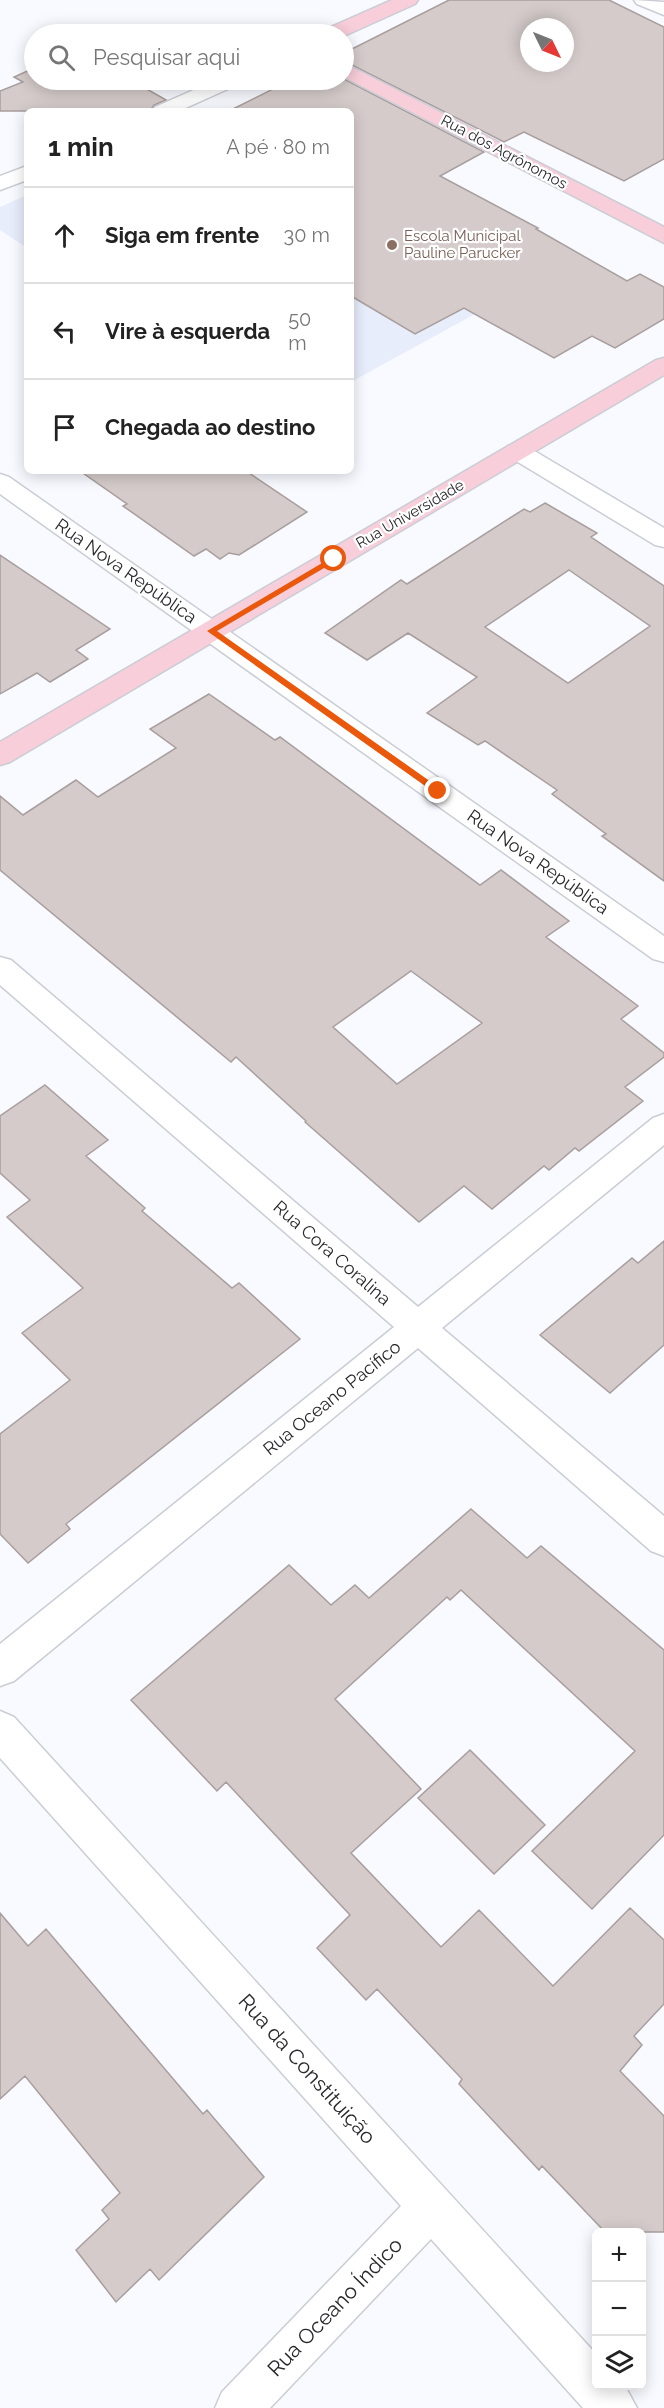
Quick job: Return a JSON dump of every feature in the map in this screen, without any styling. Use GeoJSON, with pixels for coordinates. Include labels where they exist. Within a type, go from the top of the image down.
{"type":"FeatureCollection","features":[{"type":"Feature","properties":{"kind":"street"},"geometry":{"type":"LineString","coordinates":[[354,24],[408,0]]}},
{"type":"Feature","properties":{"kind":"street"},"geometry":{"type":"LineString","coordinates":[[644,0],[664,9]]}},
{"type":"Feature","properties":{"kind":"street","name":"Rua dos Agrônomos"},"geometry":{"type":"LineString","coordinates":[[354,74],[664,236]]}},
{"type":"Feature","properties":{"kind":"street"},"geometry":{"type":"LineString","coordinates":[[169,108],[209,90]]}},
{"type":"Feature","properties":{"kind":"street"},"geometry":{"type":"LineString","coordinates":[[0,184],[24,173]]}},
{"type":"Feature","properties":{"kind":"street","name":"Rua Universidade"},"geometry":{"type":"LineString","coordinates":[[0,755],[664,365]]}},
{"type":"Feature","properties":{"kind":"street"},"geometry":{"type":"LineString","coordinates":[[517,451],[664,539]]}},
{"type":"Feature","properties":{"kind":"street","name":"Rua Nova República"},"geometry":{"type":"LineString","coordinates":[[0,482],[664,951]]}},
{"type":"Feature","properties":{"kind":"street","name":"Rua Cora Coralina"},"geometry":{"type":"LineString","coordinates":[[0,968],[664,1539]]}},
{"type":"Feature","properties":{"kind":"street","name":"Rua Oceano Pacífico"},"geometry":{"type":"LineString","coordinates":[[0,1668],[664,1128]]}},
{"type":"Feature","properties":{"kind":"street","name":"Rua da Constituição"},"geometry":{"type":"LineString","coordinates":[[0,1730],[614,2408]]}},
{"type":"Feature","properties":{"kind":"street","name":"Rua Oceano Índico"},"geometry":{"type":"LineString","coordinates":[[238,2408],[432,2206]]}},
{"type":"Feature","properties":{"kind":"shaded area"},"geometry":{"type":"Polygon","coordinates":[[[24,196],[24,246],[0,230],[0,207],[24,196]]]}},
{"type":"Feature","properties":{"kind":"shaded area","name":"Escola Municipal Pauline Parucker"},"geometry":{"type":"Polygon","coordinates":[[[354,201],[515,292],[354,380],[354,201]]]}},
{"type":"Feature","properties":{"kind":"building"},"geometry":{"type":"Polygon","coordinates":[[[449,0],[609,0],[664,27],[664,159],[624,181],[524,132],[504,142],[354,66],[354,48],[449,0]]]}},
{"type":"Feature","properties":{"kind":"building"},"geometry":{"type":"Polygon","coordinates":[[[24,72],[24,90],[148,90],[166,100],[152,108],[24,108],[24,111],[0,111],[0,91],[23,82],[14,77],[24,72]]]}},
{"type":"Feature","properties":{"kind":"building"},"geometry":{"type":"Polygon","coordinates":[[[354,84],[484,152],[440,176],[538,228],[536,229],[627,281],[640,274],[664,287],[664,319],[615,348],[592,336],[554,358],[464,308],[415,334],[354,298],[354,108],[235,108],[271,90],[354,90],[354,84]]]}},
{"type":"Feature","properties":{"kind":"building"},"geometry":{"type":"Polygon","coordinates":[[[84,474],[250,474],[307,512],[239,555],[229,553],[220,559],[206,549],[194,556],[123,506],[127,504],[84,474]]]}},
{"type":"Feature","properties":{"kind":"building"},"geometry":{"type":"Polygon","coordinates":[[[545,503],[597,533],[591,537],[664,586],[664,881],[602,836],[606,834],[552,794],[557,790],[485,741],[478,745],[427,713],[477,677],[408,633],[367,660],[325,633],[401,580],[407,584],[524,509],[530,512],[545,503]],[[569,570],[485,627],[568,683],[650,626],[569,570]]]}},
{"type":"Feature","properties":{"kind":"building"},"geometry":{"type":"Polygon","coordinates":[[[0,555],[110,629],[76,650],[88,659],[50,682],[37,673],[0,694],[0,555]]]}},
{"type":"Feature","properties":{"kind":"building"},"geometry":{"type":"Polygon","coordinates":[[[209,694],[275,740],[280,737],[480,885],[501,870],[569,921],[546,937],[638,1006],[621,1019],[664,1053],[664,1057],[625,1087],[643,1101],[579,1151],[575,1148],[549,1170],[544,1166],[492,1209],[464,1186],[419,1222],[305,1122],[236,1057],[231,1062],[0,870],[0,796],[23,815],[76,780],[98,797],[176,748],[150,729],[209,694]],[[411,971],[333,1027],[397,1084],[482,1023],[411,971]]]}},
{"type":"Feature","properties":{"kind":"building"},"geometry":{"type":"Polygon","coordinates":[[[45,1085],[108,1140],[86,1156],[145,1208],[142,1211],[232,1288],[239,1283],[300,1339],[66,1524],[70,1529],[28,1563],[0,1534],[0,1434],[70,1380],[22,1333],[83,1288],[7,1217],[30,1200],[0,1173],[0,1116],[45,1085]]]}},
{"type":"Feature","properties":{"kind":"building"},"geometry":{"type":"Polygon","coordinates":[[[664,1241],[664,1345],[610,1393],[540,1335],[632,1258],[638,1263],[664,1241]]]}},
{"type":"Feature","properties":{"kind":"building"},"geometry":{"type":"Polygon","coordinates":[[[471,1509],[527,1558],[541,1546],[664,1650],[664,1835],[592,1909],[532,1851],[635,1751],[461,1590],[450,1600],[447,1597],[335,1699],[421,1789],[351,1853],[441,1947],[479,1910],[553,1986],[630,1908],[664,1940],[664,2004],[634,2036],[642,2045],[620,2071],[664,2116],[664,2232],[646,2232],[646,2228],[601,2228],[542,2166],[539,2170],[459,2084],[462,2079],[377,1989],[366,2000],[317,1948],[350,1915],[226,1782],[217,1791],[131,1700],[289,1565],[331,1605],[355,1585],[369,1598],[471,1509]]]}},
{"type":"Feature","properties":{"kind":"building"},"geometry":{"type":"Polygon","coordinates":[[[470,1750],[545,1825],[494,1874],[418,1798],[470,1750]]]}},
{"type":"Feature","properties":{"kind":"building"},"geometry":{"type":"Polygon","coordinates":[[[0,1913],[28,1946],[46,1929],[203,2114],[207,2110],[264,2177],[159,2280],[150,2269],[116,2302],[76,2250],[109,2219],[102,2210],[120,2193],[25,2076],[0,2099],[0,1913]]]}},
{"type":"Feature","properties":{"kind":"place","name":"Escola Municipal Pauline Parucker"},"geometry":{"type":"Point","coordinates":[392,245]}},
{"type":"Feature","properties":{"kind":"route"},"geometry":{"type":"LineString","coordinates":[[334,559],[211,631],[438,791]]}}]}
